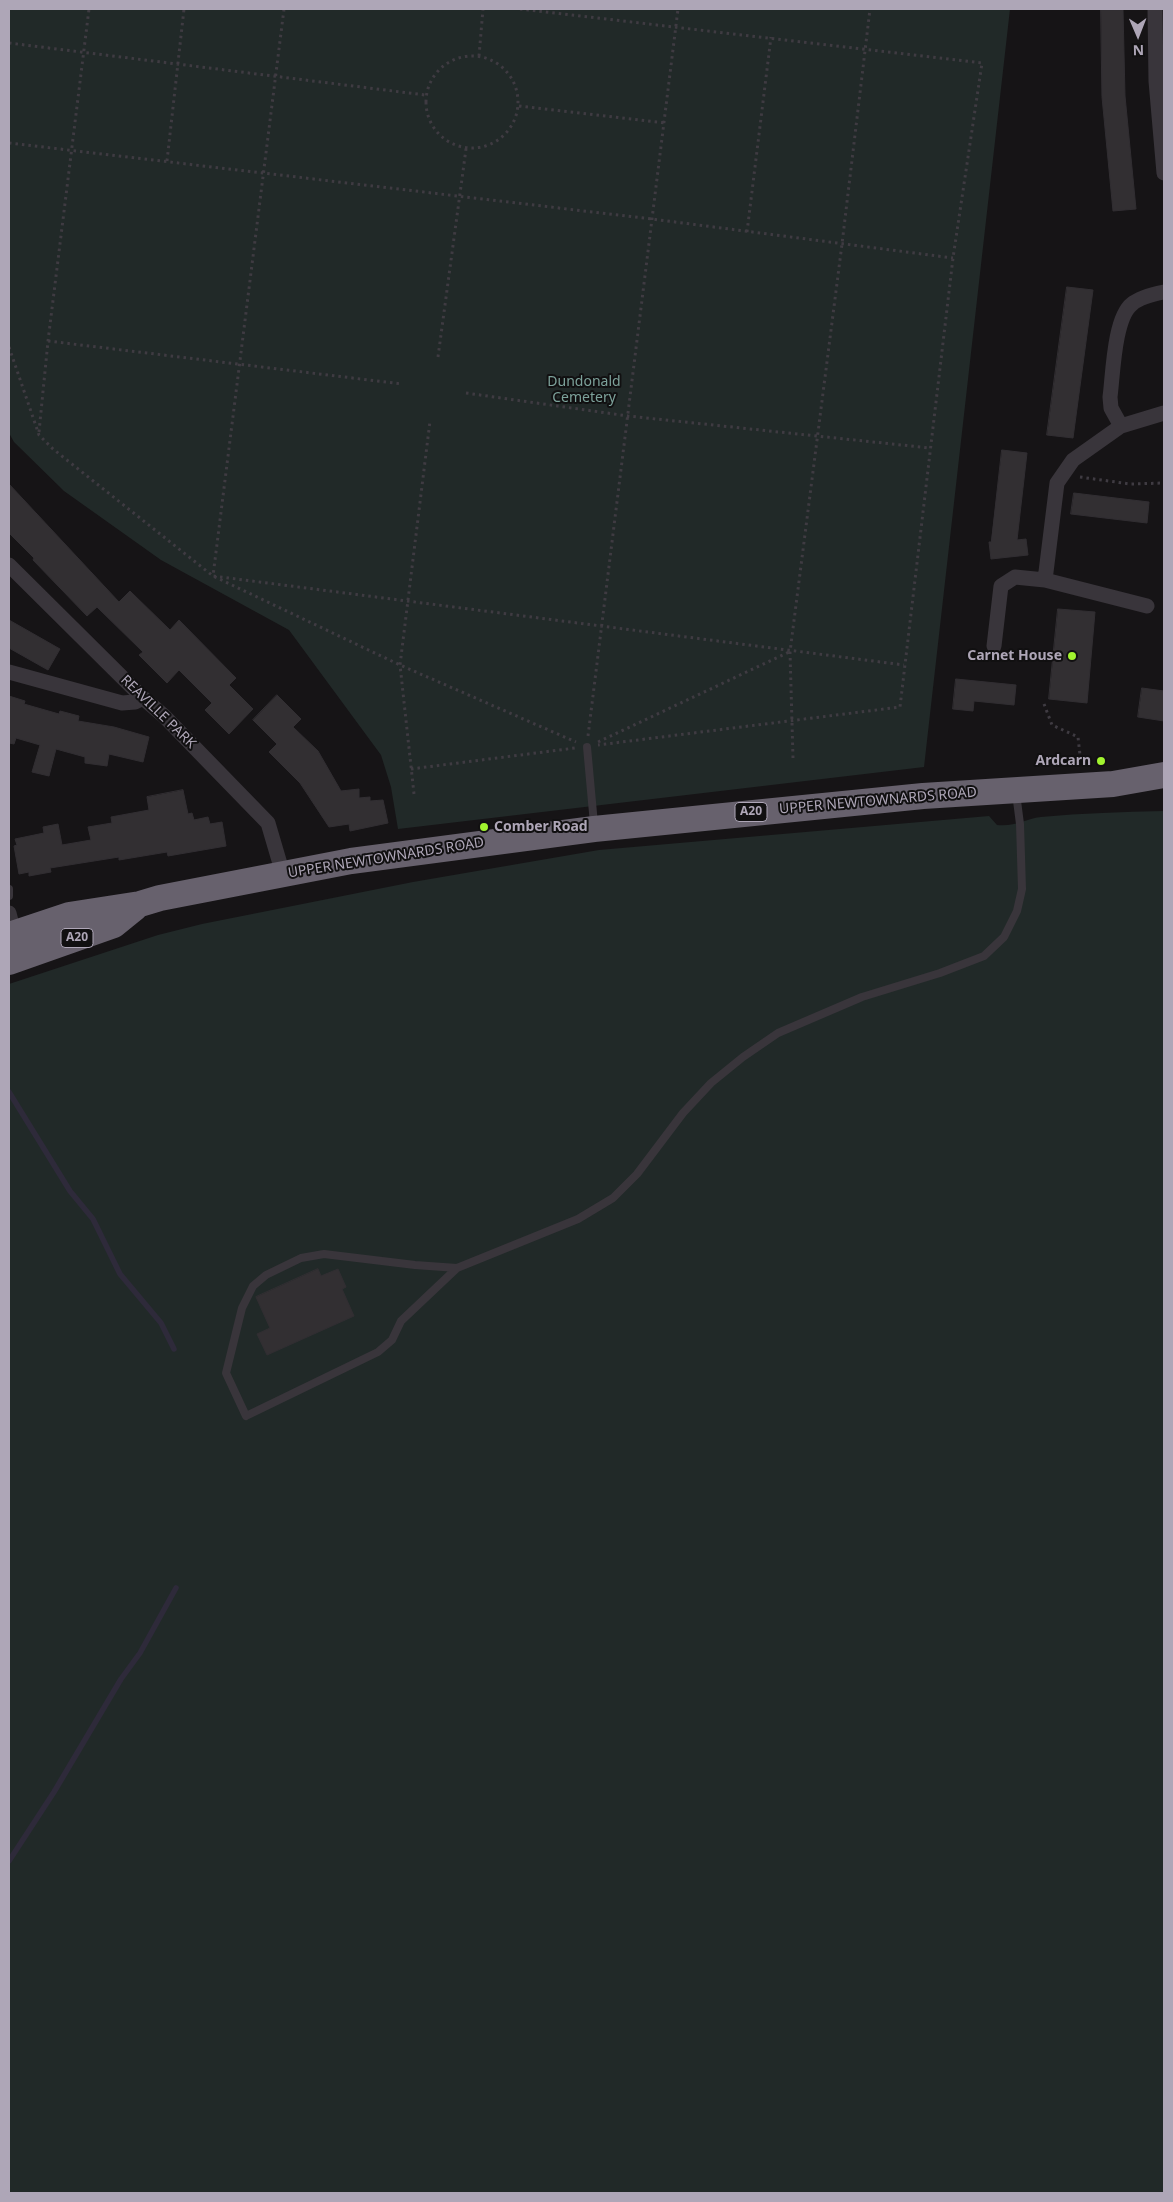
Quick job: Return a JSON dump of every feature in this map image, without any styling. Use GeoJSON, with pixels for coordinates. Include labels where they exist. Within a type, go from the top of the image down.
{"type":"FeatureCollection","features":[{"type":"Feature","properties":{"kind":"highway","name":"UPPER NEWTOWNARDS ROAD"},"geometry":{"type":"LineString","coordinates":[[11,927],[69,915],[140,904],[160,898],[400,853],[594,829],[878,800],[1015,789],[1113,784],[1164,775]]}},
{"type":"Feature","properties":{"kind":"highway","name":"UPPER NEWTOWNARDS ROAD"},"geometry":{"type":"LineString","coordinates":[[1113,784],[1164,791]]}},
{"type":"Feature","properties":{"kind":"highway","name":"UPPER NEWTOWNARDS ROAD"},"geometry":{"type":"LineString","coordinates":[[9,962],[114,925],[140,904]]}},
{"type":"Feature","properties":{"kind":"street"},"geometry":{"type":"LineString","coordinates":[[1155,9],[1156,81],[1164,173]]}},
{"type":"Feature","properties":{"kind":"street"},"geometry":{"type":"LineString","coordinates":[[1121,426],[1111,408],[1110,397],[1121,319],[1132,304],[1164,292]]}},
{"type":"Feature","properties":{"kind":"street"},"geometry":{"type":"LineString","coordinates":[[1045,580],[1057,483],[1063,474],[1073,460],[1121,426],[1164,413]]}},
{"type":"Feature","properties":{"kind":"street","name":"REAVILLE PARK"},"geometry":{"type":"LineString","coordinates":[[9,565],[143,698],[164,716],[268,823],[283,874]]}},
{"type":"Feature","properties":{"kind":"street"},"geometry":{"type":"LineString","coordinates":[[994,646],[1001,586],[1015,577],[1045,580],[1147,606]]}},
{"type":"Feature","properties":{"kind":"street"},"geometry":{"type":"LineString","coordinates":[[9,672],[122,703],[135,702],[143,698]]}},
{"type":"Feature","properties":{"kind":"lane"},"geometry":{"type":"LineString","coordinates":[[587,747],[594,829]]}},
{"type":"Feature","properties":{"kind":"lane"},"geometry":{"type":"LineString","coordinates":[[456,1268],[324,1254],[301,1258],[266,1275],[253,1286],[242,1308],[226,1373],[246,1416],[378,1352],[392,1340],[401,1321],[456,1268],[578,1219],[613,1198],[637,1174],[683,1113],[711,1083],[743,1057],[778,1033],[862,996],[984,956],[1004,937],[1017,911],[1022,889],[1020,824],[1015,789]]}},
{"type":"Feature","properties":{"kind":"lane"},"geometry":{"type":"LineString","coordinates":[[9,889],[9,896]]}},
{"type":"Feature","properties":{"kind":"path"},"geometry":{"type":"LineString","coordinates":[[39,435],[48,341],[83,52],[90,9]]}},
{"type":"Feature","properties":{"kind":"path"},"geometry":{"type":"LineString","coordinates":[[167,161],[184,9]]}},
{"type":"Feature","properties":{"kind":"path"},"geometry":{"type":"LineString","coordinates":[[213,576],[284,9]]}},
{"type":"Feature","properties":{"kind":"path"},"geometry":{"type":"LineString","coordinates":[[479,56],[483,9]]}},
{"type":"Feature","properties":{"kind":"path"},"geometry":{"type":"LineString","coordinates":[[411,769],[900,707],[953,258],[982,63],[520,9]]}},
{"type":"Feature","properties":{"kind":"path"},"geometry":{"type":"LineString","coordinates":[[587,747],[678,9]]}},
{"type":"Feature","properties":{"kind":"path"},"geometry":{"type":"LineString","coordinates":[[793,758],[790,652],[870,9]]}},
{"type":"Feature","properties":{"kind":"path"},"geometry":{"type":"LineString","coordinates":[[747,232],[771,37]]}},
{"type":"Feature","properties":{"kind":"path"},"geometry":{"type":"LineString","coordinates":[[9,43],[425,95]]}},
{"type":"Feature","properties":{"kind":"path"},"geometry":{"type":"LineString","coordinates":[[479,56],[500,65],[515,83],[519,106],[510,130],[491,146],[466,149],[443,140],[428,120],[425,95],[435,73],[454,59],[479,56]]}},
{"type":"Feature","properties":{"kind":"path"},"geometry":{"type":"LineString","coordinates":[[519,106],[665,123]]}},
{"type":"Feature","properties":{"kind":"path"},"geometry":{"type":"LineString","coordinates":[[9,142],[652,219],[953,258]]}},
{"type":"Feature","properties":{"kind":"path"},"geometry":{"type":"LineString","coordinates":[[438,356],[466,149]]}},
{"type":"Feature","properties":{"kind":"path"},"geometry":{"type":"LineString","coordinates":[[48,341],[402,384]]}},
{"type":"Feature","properties":{"kind":"path"},"geometry":{"type":"LineString","coordinates":[[9,347],[39,435],[53,449],[213,576],[400,665],[587,747],[790,652]]}},
{"type":"Feature","properties":{"kind":"path"},"geometry":{"type":"LineString","coordinates":[[466,393],[628,416],[930,448]]}},
{"type":"Feature","properties":{"kind":"path"},"geometry":{"type":"LineString","coordinates":[[414,794],[400,665],[430,421]]}},
{"type":"Feature","properties":{"kind":"path"},"geometry":{"type":"LineString","coordinates":[[1063,474],[1130,484],[1164,483]]}},
{"type":"Feature","properties":{"kind":"path"},"geometry":{"type":"LineString","coordinates":[[213,576],[774,648],[790,652],[904,665]]}},
{"type":"Feature","properties":{"kind":"path"},"geometry":{"type":"LineString","coordinates":[[1044,704],[1052,726],[1078,737],[1080,755]]}},
{"type":"Feature","properties":{"kind":"green space","name":"Dundonald Cemetery"},"geometry":{"type":"Polygon","coordinates":[[[9,9],[1010,9],[924,767],[398,829],[391,787],[381,755],[289,630],[161,560],[64,491],[14,442],[9,433],[9,9]]]}},
{"type":"Feature","properties":{"kind":"green space"},"geometry":{"type":"Polygon","coordinates":[[[1164,811],[1164,2193],[9,2193],[9,984],[158,935],[202,924],[413,882],[599,850],[989,816],[997,825],[1003,825],[1041,817],[1164,811]]]}},
{"type":"Feature","properties":{"kind":"building"},"geometry":{"type":"Polygon","coordinates":[[[1101,10],[1123,10],[1125,96],[1136,209],[1113,211],[1102,97],[1101,10]]]}},
{"type":"Feature","properties":{"kind":"building"},"geometry":{"type":"Polygon","coordinates":[[[1067,287],[1093,290],[1073,438],[1047,435],[1067,287]]]}},
{"type":"Feature","properties":{"kind":"building"},"geometry":{"type":"Polygon","coordinates":[[[1002,450],[1027,453],[1017,540],[1026,539],[1028,555],[991,559],[989,542],[991,542],[1002,450]]]}},
{"type":"Feature","properties":{"kind":"building"},"geometry":{"type":"Polygon","coordinates":[[[9,484],[119,602],[130,591],[170,630],[179,620],[236,678],[229,685],[253,709],[229,734],[205,710],[212,703],[179,670],[167,683],[139,655],[143,652],[97,607],[87,616],[9,533],[9,484]]]}},
{"type":"Feature","properties":{"kind":"building"},"geometry":{"type":"Polygon","coordinates":[[[1074,493],[1149,502],[1147,523],[1071,514],[1074,493]]]}},
{"type":"Feature","properties":{"kind":"building","name":"Carnet House"},"geometry":{"type":"Polygon","coordinates":[[[1058,609],[1095,612],[1087,703],[1049,699],[1058,609]]]}},
{"type":"Feature","properties":{"kind":"building"},"geometry":{"type":"Polygon","coordinates":[[[9,620],[60,649],[48,670],[9,648],[9,620]]]}},
{"type":"Feature","properties":{"kind":"building"},"geometry":{"type":"Polygon","coordinates":[[[956,679],[1016,685],[1014,705],[974,701],[973,711],[953,709],[956,679]]]}},
{"type":"Feature","properties":{"kind":"building"},"geometry":{"type":"Polygon","coordinates":[[[1142,688],[1164,691],[1164,721],[1138,717],[1142,688]]]}},
{"type":"Feature","properties":{"kind":"building"},"geometry":{"type":"Polygon","coordinates":[[[277,695],[301,719],[293,727],[318,751],[341,791],[359,789],[359,798],[370,797],[370,801],[383,800],[388,823],[350,831],[349,824],[329,827],[300,783],[269,752],[277,744],[253,720],[277,695]]]}},
{"type":"Feature","properties":{"kind":"building"},"geometry":{"type":"Polygon","coordinates":[[[9,696],[25,701],[24,704],[59,714],[60,711],[79,716],[78,721],[114,727],[149,737],[143,762],[109,754],[107,766],[85,763],[85,757],[56,749],[49,776],[32,772],[40,745],[16,738],[14,744],[9,743],[9,696]]]}},
{"type":"Feature","properties":{"kind":"building"},"geometry":{"type":"Polygon","coordinates":[[[183,790],[188,814],[192,813],[194,820],[208,817],[210,824],[222,822],[226,846],[168,856],[167,852],[119,860],[119,857],[50,868],[51,872],[29,876],[29,872],[19,874],[14,846],[17,845],[15,839],[44,833],[43,827],[58,824],[62,845],[91,840],[88,827],[112,823],[111,817],[149,810],[147,797],[183,790]]]}},
{"type":"Feature","properties":{"kind":"building"},"geometry":{"type":"Polygon","coordinates":[[[318,1269],[321,1276],[338,1269],[346,1287],[342,1289],[354,1316],[267,1355],[257,1334],[270,1328],[256,1297],[318,1269]]]}},
{"type":"Feature","properties":{"kind":"waterway"},"geometry":{"type":"LineString","coordinates":[[9,1092],[70,1191],[93,1219],[120,1274],[161,1323],[174,1349]]}},
{"type":"Feature","properties":{"kind":"waterway"},"geometry":{"type":"LineString","coordinates":[[9,1861],[54,1792],[121,1679],[140,1653],[176,1588]]}},
{"type":"Feature","properties":{"kind":"place","name":"Carnet House"},"geometry":{"type":"Point","coordinates":[1072,656]}},
{"type":"Feature","properties":{"kind":"place","name":"Ardcarn"},"geometry":{"type":"Point","coordinates":[1101,761]}},
{"type":"Feature","properties":{"kind":"place","name":"Comber Road"},"geometry":{"type":"Point","coordinates":[484,827]}}]}
